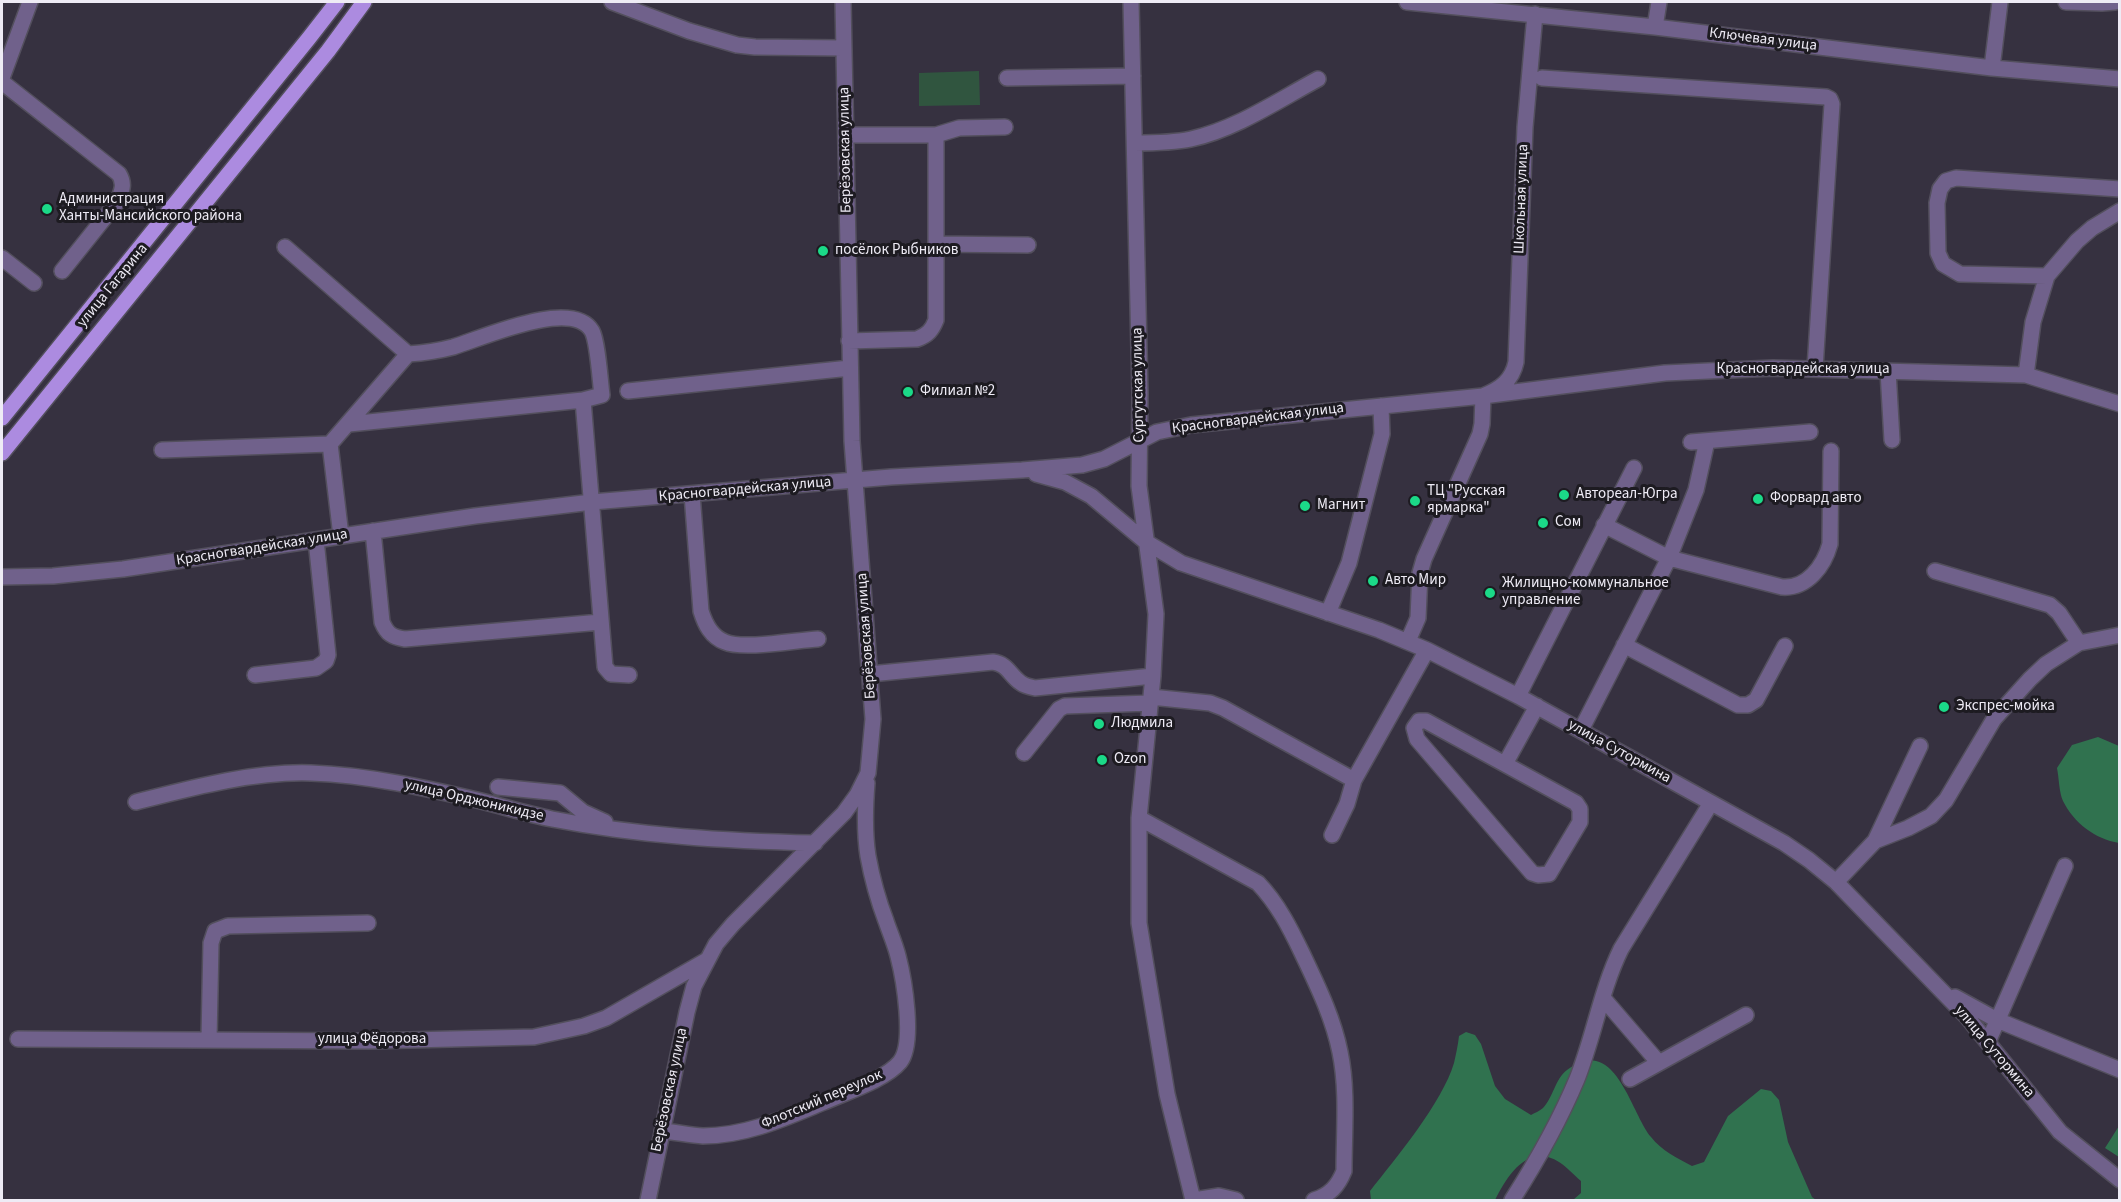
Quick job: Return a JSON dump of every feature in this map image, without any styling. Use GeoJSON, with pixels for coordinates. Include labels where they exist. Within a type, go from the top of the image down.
{"type":"FeatureCollection","features":[{"type":"Feature","properties":{"kind":"main road","name":"улица Гагарина"},"geometry":{"type":"LineString","coordinates":[[2,418],[337,2]]}},
{"type":"Feature","properties":{"kind":"main road","name":"улица Гагарина"},"geometry":{"type":"LineString","coordinates":[[2,453],[328,51],[364,2]]}},
{"type":"Feature","properties":{"kind":"street"},"geometry":{"type":"LineString","coordinates":[[30,2],[2,80],[119,174],[123,182],[118,201],[63,271]]}},
{"type":"Feature","properties":{"kind":"street"},"geometry":{"type":"LineString","coordinates":[[612,2],[689,31],[737,45],[843,48]]}},
{"type":"Feature","properties":{"kind":"street","name":"Берёзовская улица"},"geometry":{"type":"LineString","coordinates":[[648,1200],[687,1012],[694,986],[707,960],[716,944],[733,924],[844,813],[857,795],[868,773],[873,736],[855,481],[850,368],[843,2]]}},
{"type":"Feature","properties":{"kind":"street","name":"Сургутская улица"},"geometry":{"type":"LineString","coordinates":[[1131,2],[1139,486],[1155,614],[1153,676],[1139,818],[1141,934],[1167,1094],[1193,1200]]}},
{"type":"Feature","properties":{"kind":"street","name":"Ключевая улица"},"geometry":{"type":"LineString","coordinates":[[1407,2],[1441,3],[1655,27],[1992,68],[2120,79]]}},
{"type":"Feature","properties":{"kind":"street"},"geometry":{"type":"LineString","coordinates":[[1655,27],[1659,2]]}},
{"type":"Feature","properties":{"kind":"street"},"geometry":{"type":"LineString","coordinates":[[2066,2],[2115,2]]}},
{"type":"Feature","properties":{"kind":"street"},"geometry":{"type":"LineString","coordinates":[[1992,68],[2002,3]]}},
{"type":"Feature","properties":{"kind":"street","name":"Школьная улица"},"geometry":{"type":"LineString","coordinates":[[1507,382],[1514,371],[1517,353],[1525,127],[1535,15]]}},
{"type":"Feature","properties":{"kind":"street"},"geometry":{"type":"LineString","coordinates":[[1007,78],[1133,76]]}},
{"type":"Feature","properties":{"kind":"street"},"geometry":{"type":"LineString","coordinates":[[1542,78],[1830,99],[1832,104],[1815,368]]}},
{"type":"Feature","properties":{"kind":"street"},"geometry":{"type":"LineString","coordinates":[[1135,143],[1178,141],[1232,126],[1318,79]]}},
{"type":"Feature","properties":{"kind":"street"},"geometry":{"type":"LineString","coordinates":[[846,135],[936,135],[959,128],[1005,127]]}},
{"type":"Feature","properties":{"kind":"street"},"geometry":{"type":"LineString","coordinates":[[849,340],[917,339],[932,330],[936,320],[936,135]]}},
{"type":"Feature","properties":{"kind":"street"},"geometry":{"type":"LineString","coordinates":[[2047,276],[1960,274],[1943,264],[1938,254],[1937,203],[1940,189],[1946,181],[1956,178],[2120,189]]}},
{"type":"Feature","properties":{"kind":"street"},"geometry":{"type":"LineString","coordinates":[[2026,375],[2033,322],[2047,276],[2092,228],[2120,211]]}},
{"type":"Feature","properties":{"kind":"street"},"geometry":{"type":"LineString","coordinates":[[936,244],[1028,245]]}},
{"type":"Feature","properties":{"kind":"street"},"geometry":{"type":"LineString","coordinates":[[285,247],[408,354]]}},
{"type":"Feature","properties":{"kind":"street"},"geometry":{"type":"LineString","coordinates":[[2,258],[34,283]]}},
{"type":"Feature","properties":{"kind":"street"},"geometry":{"type":"LineString","coordinates":[[162,450],[330,444],[408,354],[446,349],[521,324],[560,319],[582,322],[592,332],[602,395],[583,400],[349,424]]}},
{"type":"Feature","properties":{"kind":"street"},"geometry":{"type":"LineString","coordinates":[[628,392],[850,368]]}},
{"type":"Feature","properties":{"kind":"street","name":"Красногвардейская улица"},"geometry":{"type":"LineString","coordinates":[[2,577],[52,576],[123,569],[531,508],[942,474],[1022,470],[1094,462],[1157,432],[1191,425],[1483,396],[1665,373],[1718,369],[1815,368],[2026,375],[2120,404]]}},
{"type":"Feature","properties":{"kind":"street"},"geometry":{"type":"LineString","coordinates":[[1888,371],[1892,440]]}},
{"type":"Feature","properties":{"kind":"street","name":"Красногвардейская улица"},"geometry":{"type":"LineString","coordinates":[[1483,396],[1496,391],[1507,382]]}},
{"type":"Feature","properties":{"kind":"street"},"geometry":{"type":"LineString","coordinates":[[1408,641],[1418,618],[1420,573],[1424,559],[1480,434],[1483,396]]}},
{"type":"Feature","properties":{"kind":"street"},"geometry":{"type":"LineString","coordinates":[[583,400],[607,671],[616,675],[629,675]]}},
{"type":"Feature","properties":{"kind":"street"},"geometry":{"type":"LineString","coordinates":[[1328,613],[1349,563],[1382,434],[1381,405]]}},
{"type":"Feature","properties":{"kind":"street"},"geometry":{"type":"LineString","coordinates":[[1581,730],[1669,558],[1696,490],[1699,442],[1810,432]]}},
{"type":"Feature","properties":{"kind":"street"},"geometry":{"type":"LineString","coordinates":[[330,444],[341,536]]}},
{"type":"Feature","properties":{"kind":"street"},"geometry":{"type":"LineString","coordinates":[[1604,525],[1669,558],[1791,588],[1805,582],[1828,553],[1831,451]]}},
{"type":"Feature","properties":{"kind":"street"},"geometry":{"type":"LineString","coordinates":[[1518,696],[1634,468]]}},
{"type":"Feature","properties":{"kind":"street","name":"улица Сутормина"},"geometry":{"type":"LineString","coordinates":[[1022,470],[1050,476],[1081,490],[1146,542],[1181,563],[1408,641],[1427,650],[1537,706],[1784,843],[1836,882],[1988,1042],[2060,1132],[2120,1180]]}},
{"type":"Feature","properties":{"kind":"street"},"geometry":{"type":"LineString","coordinates":[[692,494],[701,611],[705,625],[716,637],[726,643],[742,645],[818,639]]}},
{"type":"Feature","properties":{"kind":"street"},"geometry":{"type":"LineString","coordinates":[[373,531],[382,622],[386,632],[394,637],[405,639],[601,622]]}},
{"type":"Feature","properties":{"kind":"street"},"geometry":{"type":"LineString","coordinates":[[255,675],[316,668],[326,661],[328,655],[316,540]]}},
{"type":"Feature","properties":{"kind":"street"},"geometry":{"type":"LineString","coordinates":[[1935,572],[2050,605],[2079,643]]}},
{"type":"Feature","properties":{"kind":"street"},"geometry":{"type":"LineString","coordinates":[[1875,841],[1931,816],[1946,800],[1994,719],[2046,664],[2079,643],[2120,635]]}},
{"type":"Feature","properties":{"kind":"street"},"geometry":{"type":"LineString","coordinates":[[1624,645],[1738,705],[1748,705],[1761,694],[1785,646]]}},
{"type":"Feature","properties":{"kind":"street"},"geometry":{"type":"LineString","coordinates":[[1332,836],[1347,804],[1354,780],[1427,650]]}},
{"type":"Feature","properties":{"kind":"street"},"geometry":{"type":"LineString","coordinates":[[870,674],[993,662],[1001,663],[1018,682],[1035,688],[1153,676]]}},
{"type":"Feature","properties":{"kind":"street"},"geometry":{"type":"LineString","coordinates":[[1024,753],[1059,709],[1065,706],[1150,700],[1210,703],[1354,780]]}},
{"type":"Feature","properties":{"kind":"street"},"geometry":{"type":"LineString","coordinates":[[1505,764],[1537,706]]}},
{"type":"Feature","properties":{"kind":"street"},"geometry":{"type":"LineString","coordinates":[[1419,721],[1426,721],[1505,764],[1576,803],[1580,809],[1580,822],[1549,874],[1532,873],[1417,739],[1414,728],[1419,721]]}},
{"type":"Feature","properties":{"kind":"street"},"geometry":{"type":"LineString","coordinates":[[1836,882],[1875,841],[1920,746]]}},
{"type":"Feature","properties":{"kind":"street","name":"улица Орджоникидзе"},"geometry":{"type":"LineString","coordinates":[[136,802],[241,780],[279,774],[310,773],[369,779],[430,789],[551,819],[625,831],[732,841],[814,843]]}},
{"type":"Feature","properties":{"kind":"street","name":"Флотский переулок"},"geometry":{"type":"LineString","coordinates":[[662,1131],[701,1136],[727,1134],[769,1124],[858,1088],[899,1064],[905,1055],[908,1035],[901,970],[875,887],[868,856],[864,822],[868,773]]}},
{"type":"Feature","properties":{"kind":"street"},"geometry":{"type":"LineString","coordinates":[[498,787],[560,793],[583,812],[625,831]]}},
{"type":"Feature","properties":{"kind":"street"},"geometry":{"type":"LineString","coordinates":[[1512,1200],[1554,1131],[1577,1077],[1611,971],[1621,949],[1711,803]]}},
{"type":"Feature","properties":{"kind":"street"},"geometry":{"type":"LineString","coordinates":[[1139,818],[1258,883],[1284,915],[1323,997],[1340,1053],[1344,1092],[1344,1171],[1339,1183],[1332,1191],[1314,1200]]}},
{"type":"Feature","properties":{"kind":"street"},"geometry":{"type":"LineString","coordinates":[[1988,1042],[2065,866]]}},
{"type":"Feature","properties":{"kind":"street"},"geometry":{"type":"LineString","coordinates":[[209,1039],[211,944],[215,931],[228,926],[368,923]]}},
{"type":"Feature","properties":{"kind":"street","name":"улица Фёдорова"},"geometry":{"type":"LineString","coordinates":[[18,1039],[368,1041],[542,1036],[606,1018],[707,960]]}},
{"type":"Feature","properties":{"kind":"street"},"geometry":{"type":"LineString","coordinates":[[1936,985],[1997,1020],[2120,1070]]}},
{"type":"Feature","properties":{"kind":"street"},"geometry":{"type":"LineString","coordinates":[[1603,998],[1659,1063]]}},
{"type":"Feature","properties":{"kind":"street"},"geometry":{"type":"LineString","coordinates":[[1630,1079],[1746,1015]]}},
{"type":"Feature","properties":{"kind":"street"},"geometry":{"type":"LineString","coordinates":[[1193,1200],[1219,1196],[1236,1200]]}},
{"type":"Feature","properties":{"kind":"green space"},"geometry":{"type":"Polygon","coordinates":[[[979,71],[980,105],[919,106],[919,73],[979,71]]]}},
{"type":"Feature","properties":{"kind":"green space"},"geometry":{"type":"Polygon","coordinates":[[[2098,737],[2119,746],[2119,843],[2094,834],[2079,823],[2063,801],[2061,793],[2057,768],[2072,745],[2098,737]]]}},
{"type":"Feature","properties":{"kind":"green space"},"geometry":{"type":"Polygon","coordinates":[[[1466,1032],[1475,1035],[1481,1044],[1495,1086],[1505,1099],[1531,1115],[1546,1104],[1567,1070],[1584,1061],[1597,1061],[1609,1068],[1619,1080],[1643,1125],[1655,1142],[1692,1166],[1704,1162],[1728,1116],[1761,1089],[1771,1091],[1779,1100],[1788,1142],[1812,1197],[1816,1200],[1573,1200],[1581,1193],[1581,1181],[1559,1162],[1538,1156],[1528,1159],[1512,1172],[1495,1200],[1371,1200],[1370,1191],[1417,1130],[1439,1095],[1454,1063],[1459,1036],[1466,1032]]]}},
{"type":"Feature","properties":{"kind":"green space"},"geometry":{"type":"Polygon","coordinates":[[[2119,1126],[2119,1157],[2105,1148],[2119,1126]]]}},
{"type":"Feature","properties":{"kind":"place","name":"Администрация Ханты-Мансийского района"},"geometry":{"type":"Point","coordinates":[47,209]}},
{"type":"Feature","properties":{"kind":"place","name":"посёлок Рыбников"},"geometry":{"type":"Point","coordinates":[823,251]}},
{"type":"Feature","properties":{"kind":"place","name":"Филиал №2"},"geometry":{"type":"Point","coordinates":[908,392]}},
{"type":"Feature","properties":{"kind":"place","name":"Автореал-Югра"},"geometry":{"type":"Point","coordinates":[1564,495]}},
{"type":"Feature","properties":{"kind":"place","name":"Форвард авто"},"geometry":{"type":"Point","coordinates":[1758,499]}},
{"type":"Feature","properties":{"kind":"place","name":"ТЦ \"Русская ярмарка\""},"geometry":{"type":"Point","coordinates":[1415,501]}},
{"type":"Feature","properties":{"kind":"place","name":"Магнит"},"geometry":{"type":"Point","coordinates":[1305,506]}},
{"type":"Feature","properties":{"kind":"place","name":"Сом"},"geometry":{"type":"Point","coordinates":[1543,523]}},
{"type":"Feature","properties":{"kind":"place","name":"Авто Мир"},"geometry":{"type":"Point","coordinates":[1373,581]}},
{"type":"Feature","properties":{"kind":"place","name":"Жилищно-коммунальное управление"},"geometry":{"type":"Point","coordinates":[1490,593]}},
{"type":"Feature","properties":{"kind":"place","name":"Экспрес-мойка"},"geometry":{"type":"Point","coordinates":[1944,707]}},
{"type":"Feature","properties":{"kind":"place","name":"Людмила"},"geometry":{"type":"Point","coordinates":[1099,724]}},
{"type":"Feature","properties":{"kind":"place","name":"Ozon"},"geometry":{"type":"Point","coordinates":[1102,760]}}]}
